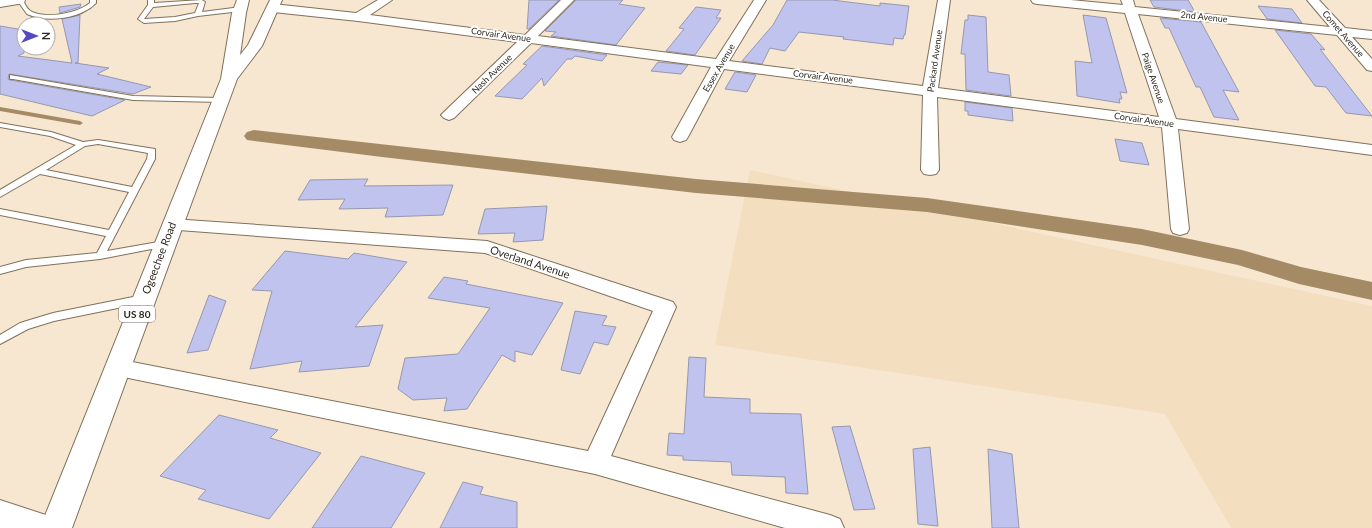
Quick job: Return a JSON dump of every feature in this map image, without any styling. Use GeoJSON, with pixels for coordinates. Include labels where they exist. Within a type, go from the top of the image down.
{"type":"FeatureCollection","features":[{"type":"Feature","properties":{"kind":"main road"},"geometry":{"type":"LineString","coordinates":[[0,3],[19,0]]}},
{"type":"Feature","properties":{"kind":"main road","name":"Ogeechee Road"},"geometry":{"type":"LineString","coordinates":[[224,90],[255,46],[275,4]]}},
{"type":"Feature","properties":{"kind":"main road","name":"Ogeechee Road"},"geometry":{"type":"LineString","coordinates":[[56,528],[224,90],[242,5]]}},
{"type":"Feature","properties":{"kind":"main road"},"geometry":{"type":"LineString","coordinates":[[0,514],[44,528]]}},
{"type":"Feature","properties":{"kind":"street"},"geometry":{"type":"LineString","coordinates":[[358,17],[386,0]]}},
{"type":"Feature","properties":{"kind":"street","name":"Nash Avenue"},"geometry":{"type":"LineString","coordinates":[[449,115],[568,0]]}},
{"type":"Feature","properties":{"kind":"street","name":"Essex Avenue"},"geometry":{"type":"LineString","coordinates":[[680,137],[720,64],[760,0]]}},
{"type":"Feature","properties":{"kind":"street","name":"Packard Avenue"},"geometry":{"type":"LineString","coordinates":[[930,170],[930,91],[944,0]]}},
{"type":"Feature","properties":{"kind":"street","name":"2nd Avenue"},"geometry":{"type":"LineString","coordinates":[[1037,0],[1128,5],[1372,35]]}},
{"type":"Feature","properties":{"kind":"street","name":"Comet Avenue"},"geometry":{"type":"LineString","coordinates":[[1314,0],[1340,32],[1372,67]]}},
{"type":"Feature","properties":{"kind":"street","name":"Corvair Avenue"},"geometry":{"type":"LineString","coordinates":[[275,4],[358,17],[1372,150]]}},
{"type":"Feature","properties":{"kind":"street","name":"Paige Avenue"},"geometry":{"type":"LineString","coordinates":[[1128,5],[1169,124],[1180,229]]}},
{"type":"Feature","properties":{"kind":"street","name":"Overland Avenue"},"geometry":{"type":"LineString","coordinates":[[168,234],[487,247],[665,307],[595,463]]}},
{"type":"Feature","properties":{"kind":"street"},"geometry":{"type":"LineString","coordinates":[[117,368],[595,463],[830,528]]}},
{"type":"Feature","properties":{"kind":"lane"},"geometry":{"type":"LineString","coordinates":[[19,0],[29,14],[49,17],[84,10],[90,7],[93,0]]}},
{"type":"Feature","properties":{"kind":"lane"},"geometry":{"type":"LineString","coordinates":[[198,14],[202,2],[151,2],[141,19],[144,21],[175,19],[242,5]]}},
{"type":"Feature","properties":{"kind":"lane"},"geometry":{"type":"LineString","coordinates":[[13,77],[133,98],[224,90]]}},
{"type":"Feature","properties":{"kind":"lane"},"geometry":{"type":"LineString","coordinates":[[0,125],[51,134],[83,144]]}},
{"type":"Feature","properties":{"kind":"lane"},"geometry":{"type":"LineString","coordinates":[[0,194],[83,144],[98,142],[152,151],[151,160],[100,256]]}},
{"type":"Feature","properties":{"kind":"lane"},"geometry":{"type":"LineString","coordinates":[[39,171],[135,190]]}},
{"type":"Feature","properties":{"kind":"lane"},"geometry":{"type":"LineString","coordinates":[[0,212],[112,234]]}},
{"type":"Feature","properties":{"kind":"lane"},"geometry":{"type":"LineString","coordinates":[[2,269],[34,263],[100,256],[168,234]]}},
{"type":"Feature","properties":{"kind":"lane"},"geometry":{"type":"LineString","coordinates":[[0,340],[24,326],[53,317],[143,299]]}},
{"type":"Feature","properties":{"kind":"shaded area"},"geometry":{"type":"Polygon","coordinates":[[[750,170],[1372,306],[1372,528],[1231,528],[1165,414],[715,345],[750,170]]]}},
{"type":"Feature","properties":{"kind":"building"},"geometry":{"type":"Polygon","coordinates":[[[529,0],[559,0],[529,29],[527,29],[529,0]]]}},
{"type":"Feature","properties":{"kind":"building"},"geometry":{"type":"Polygon","coordinates":[[[576,0],[623,0],[619,4],[645,8],[616,45],[551,36],[556,32],[545,31],[576,0]]]}},
{"type":"Feature","properties":{"kind":"building"},"geometry":{"type":"Polygon","coordinates":[[[787,0],[832,0],[880,6],[880,3],[909,6],[905,35],[903,39],[894,38],[893,45],[843,39],[844,37],[799,32],[785,51],[770,48],[762,64],[742,61],[773,25],[787,0]]]}},
{"type":"Feature","properties":{"kind":"building"},"geometry":{"type":"Polygon","coordinates":[[[1150,0],[1188,0],[1195,12],[1154,7],[1150,0]]]}},
{"type":"Feature","properties":{"kind":"building"},"geometry":{"type":"Polygon","coordinates":[[[81,4],[80,7],[60,13],[59,7],[81,4]]]}},
{"type":"Feature","properties":{"kind":"building"},"geometry":{"type":"Polygon","coordinates":[[[1258,6],[1292,9],[1302,23],[1267,19],[1258,6]]]}},
{"type":"Feature","properties":{"kind":"building"},"geometry":{"type":"Polygon","coordinates":[[[696,7],[721,10],[716,18],[721,18],[695,55],[666,51],[684,29],[679,28],[696,7]]]}},
{"type":"Feature","properties":{"kind":"building"},"geometry":{"type":"Polygon","coordinates":[[[80,15],[78,63],[75,63],[109,68],[97,74],[151,87],[133,94],[9,74],[8,79],[10,80],[125,100],[92,116],[0,94],[0,26],[16,29],[16,56],[72,63],[62,19],[80,15]]]}},
{"type":"Feature","properties":{"kind":"building"},"geometry":{"type":"Polygon","coordinates":[[[968,15],[986,17],[988,72],[1009,75],[1011,96],[966,90],[965,54],[961,54],[965,20],[968,20],[968,15]]]}},
{"type":"Feature","properties":{"kind":"building"},"geometry":{"type":"Polygon","coordinates":[[[1083,15],[1106,18],[1127,93],[1120,92],[1122,99],[1119,99],[1120,103],[1077,96],[1075,61],[1092,63],[1083,15]]]}},
{"type":"Feature","properties":{"kind":"building"},"geometry":{"type":"Polygon","coordinates":[[[1160,18],[1201,22],[1239,92],[1223,90],[1239,120],[1214,117],[1200,87],[1196,87],[1169,28],[1165,28],[1160,18]]]}},
{"type":"Feature","properties":{"kind":"building"},"geometry":{"type":"Polygon","coordinates":[[[1275,30],[1311,34],[1325,50],[1320,49],[1372,116],[1346,113],[1326,87],[1315,86],[1275,30]]]}},
{"type":"Feature","properties":{"kind":"building"},"geometry":{"type":"Polygon","coordinates":[[[542,46],[607,55],[602,61],[575,56],[572,59],[567,59],[544,86],[542,78],[522,99],[495,96],[527,65],[523,64],[542,46]]]}},
{"type":"Feature","properties":{"kind":"building"},"geometry":{"type":"Polygon","coordinates":[[[658,62],[688,65],[681,74],[651,71],[658,62]]]}},
{"type":"Feature","properties":{"kind":"building"},"geometry":{"type":"Polygon","coordinates":[[[735,72],[756,75],[747,92],[725,89],[735,72]]]}},
{"type":"Feature","properties":{"kind":"building"},"geometry":{"type":"Polygon","coordinates":[[[965,102],[1012,108],[1013,121],[968,115],[968,111],[965,111],[965,102]]]}},
{"type":"Feature","properties":{"kind":"building"},"geometry":{"type":"Polygon","coordinates":[[[1115,139],[1142,143],[1149,165],[1120,161],[1115,139]]]}},
{"type":"Feature","properties":{"kind":"building"},"geometry":{"type":"Polygon","coordinates":[[[368,179],[364,186],[453,185],[443,215],[385,217],[388,208],[339,209],[345,199],[298,200],[310,180],[368,179]]]}},
{"type":"Feature","properties":{"kind":"building"},"geometry":{"type":"Polygon","coordinates":[[[547,206],[543,240],[513,242],[515,233],[478,234],[485,209],[547,206]]]}},
{"type":"Feature","properties":{"kind":"building"},"geometry":{"type":"Polygon","coordinates":[[[285,251],[348,259],[354,253],[407,262],[355,327],[383,325],[369,366],[299,372],[302,361],[250,369],[272,291],[252,290],[285,251]]]}},
{"type":"Feature","properties":{"kind":"building"},"geometry":{"type":"Polygon","coordinates":[[[444,277],[468,281],[466,284],[563,303],[532,355],[515,351],[515,362],[502,355],[467,409],[444,411],[447,398],[413,400],[398,389],[405,358],[458,354],[490,308],[428,298],[444,277]]]}},
{"type":"Feature","properties":{"kind":"building"},"geometry":{"type":"Polygon","coordinates":[[[209,295],[226,301],[208,350],[187,353],[209,295]]]}},
{"type":"Feature","properties":{"kind":"building"},"geometry":{"type":"Polygon","coordinates":[[[575,311],[607,316],[602,325],[616,327],[608,345],[594,342],[580,374],[561,370],[575,311]]]}},
{"type":"Feature","properties":{"kind":"building"},"geometry":{"type":"Polygon","coordinates":[[[689,357],[706,358],[704,397],[750,399],[750,413],[801,414],[808,494],[786,493],[785,477],[732,475],[731,462],[683,460],[683,456],[667,455],[669,433],[684,434],[689,357]]]}},
{"type":"Feature","properties":{"kind":"building"},"geometry":{"type":"Polygon","coordinates":[[[219,415],[278,430],[270,438],[321,453],[269,519],[198,499],[206,490],[160,476],[219,415]]]}},
{"type":"Feature","properties":{"kind":"building"},"geometry":{"type":"Polygon","coordinates":[[[850,426],[875,509],[854,510],[832,427],[850,426]]]}},
{"type":"Feature","properties":{"kind":"building"},"geometry":{"type":"Polygon","coordinates":[[[930,447],[938,526],[918,524],[913,449],[930,447]]]}},
{"type":"Feature","properties":{"kind":"building"},"geometry":{"type":"Polygon","coordinates":[[[988,449],[1012,454],[1019,528],[992,528],[988,449]]]}},
{"type":"Feature","properties":{"kind":"building"},"geometry":{"type":"Polygon","coordinates":[[[361,456],[425,473],[391,528],[312,528],[361,456]]]}},
{"type":"Feature","properties":{"kind":"building"},"geometry":{"type":"Polygon","coordinates":[[[463,482],[483,487],[480,494],[517,502],[517,528],[440,528],[463,482]]]}},
{"type":"Feature","properties":{"kind":"waterway"},"geometry":{"type":"LineString","coordinates":[[0,109],[80,123]]}},
{"type":"Feature","properties":{"kind":"waterway"},"geometry":{"type":"LineString","coordinates":[[254,136],[696,186],[927,205],[1142,237],[1242,258],[1299,275],[1372,291]]}}]}
